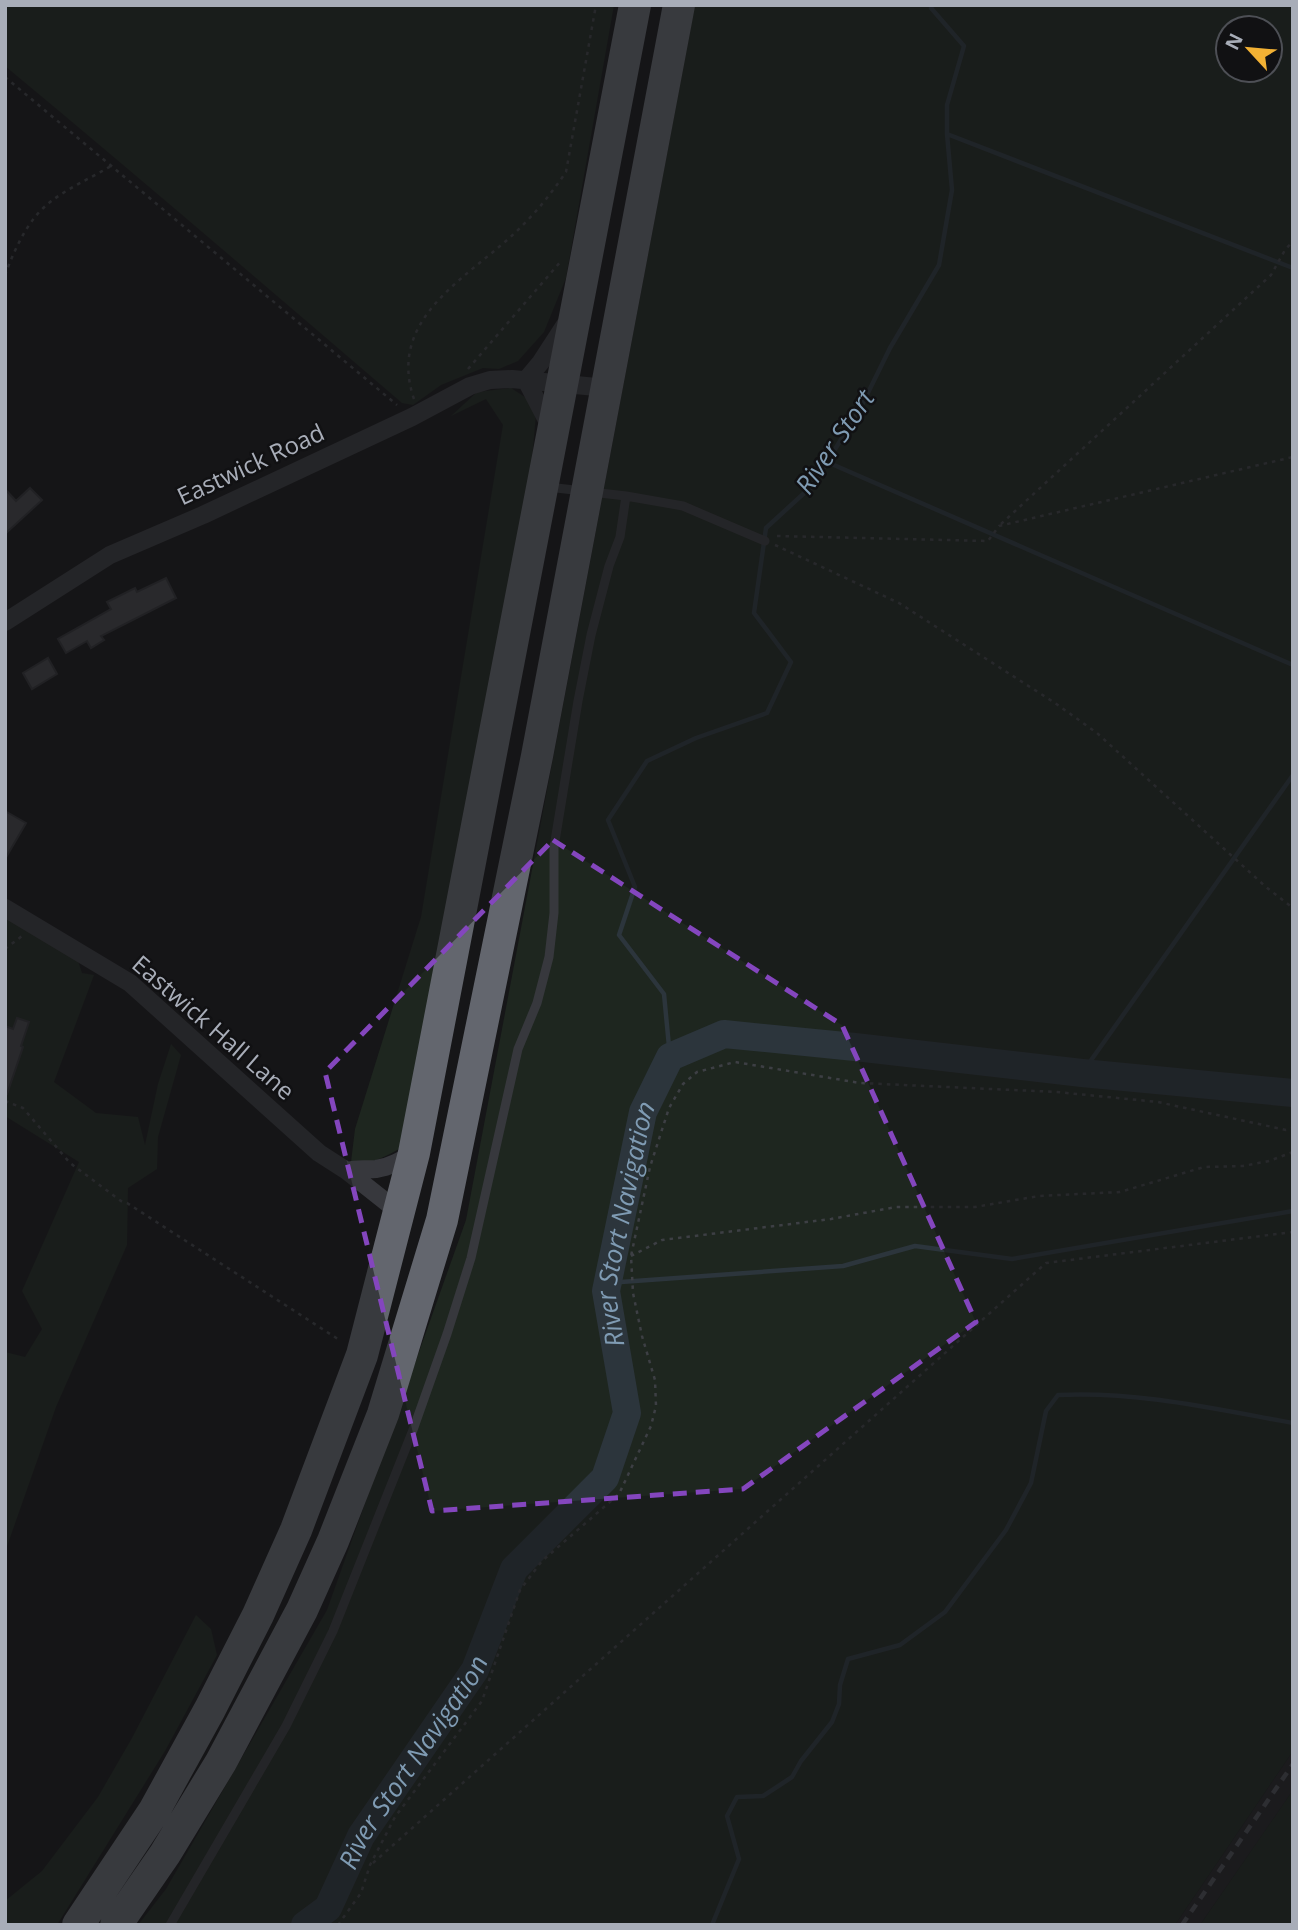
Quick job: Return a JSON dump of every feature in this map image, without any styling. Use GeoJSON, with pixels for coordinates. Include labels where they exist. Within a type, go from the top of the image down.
{"type":"FeatureCollection","features":[{"type":"Feature","properties":{"kind":"highway"},"geometry":{"type":"LineString","coordinates":[[78,1925],[154,1811],[258,1615],[296,1530],[362,1355],[414,1153],[635,5]]}},
{"type":"Feature","properties":{"kind":"highway"},"geometry":{"type":"LineString","coordinates":[[116,1925],[165,1854],[221,1762],[296,1622],[333,1541],[383,1414],[442,1220],[534,770],[679,5]]}},
{"type":"Feature","properties":{"kind":"street"},"geometry":{"type":"LineString","coordinates":[[553,432],[526,380],[555,341],[579,301]]}},
{"type":"Feature","properties":{"kind":"street","name":"Eastwick Road"},"geometry":{"type":"LineString","coordinates":[[5,622],[110,555],[203,515],[415,415],[460,390],[490,380],[526,380],[607,388]]}},
{"type":"Feature","properties":{"kind":"street","name":"Eastwick Hall Lane"},"geometry":{"type":"LineString","coordinates":[[5,908],[130,983],[319,1153],[347,1171],[400,1213]]}},
{"type":"Feature","properties":{"kind":"street"},"geometry":{"type":"LineString","coordinates":[[347,1171],[387,1167],[414,1153]]}},
{"type":"Feature","properties":{"kind":"lane"},"geometry":{"type":"LineString","coordinates":[[542,487],[626,496],[683,506],[769,541]]}},
{"type":"Feature","properties":{"kind":"lane"},"geometry":{"type":"LineString","coordinates":[[170,1925],[286,1726],[333,1631],[413,1430],[447,1334],[474,1246],[518,1049],[537,1003],[550,957],[554,913],[554,847],[578,701],[591,635],[609,566],[620,537],[626,496]]}},
{"type":"Feature","properties":{"kind":"path"},"geometry":{"type":"LineString","coordinates":[[415,415],[409,368],[415,329],[434,304],[522,227],[566,172],[596,5]]}},
{"type":"Feature","properties":{"kind":"path"},"geometry":{"type":"LineString","coordinates":[[5,77],[415,415]]}},
{"type":"Feature","properties":{"kind":"path"},"geometry":{"type":"LineString","coordinates":[[5,275],[35,217],[60,196],[112,165]]}},
{"type":"Feature","properties":{"kind":"path"},"geometry":{"type":"LineString","coordinates":[[769,541],[777,536],[988,541],[999,526],[1273,272],[1282,254],[1293,241]]}},
{"type":"Feature","properties":{"kind":"path"},"geometry":{"type":"LineString","coordinates":[[468,368],[566,254]]}},
{"type":"Feature","properties":{"kind":"path"},"geometry":{"type":"LineString","coordinates":[[999,526],[1293,457]]}},
{"type":"Feature","properties":{"kind":"path"},"geometry":{"type":"LineString","coordinates":[[769,541],[899,603],[1055,703],[1097,733],[1266,887],[1293,908]]}},
{"type":"Feature","properties":{"kind":"path"},"geometry":{"type":"LineString","coordinates":[[338,1925],[361,1893],[370,1865],[395,1817],[482,1701],[520,1590],[542,1561],[619,1494],[651,1426],[656,1406],[655,1380],[633,1293],[631,1256],[650,1167],[669,1108],[684,1084],[697,1072],[735,1062],[859,1083],[1057,1092],[1158,1102],[1286,1130],[1293,1128]]}},
{"type":"Feature","properties":{"kind":"path"},"geometry":{"type":"LineString","coordinates":[[5,1101],[23,1108],[70,1163],[121,1201],[362,1355]]}},
{"type":"Feature","properties":{"kind":"path"},"geometry":{"type":"LineString","coordinates":[[631,1256],[662,1240],[831,1219],[896,1207],[975,1207],[1039,1196],[1120,1192],[1204,1167],[1243,1166],[1269,1161],[1293,1152]]}},
{"type":"Feature","properties":{"kind":"path"},"geometry":{"type":"LineString","coordinates":[[370,1865],[1046,1263],[1293,1232]]}},
{"type":"Feature","properties":{"kind":"highlighted area"},"geometry":{"type":"Polygon","coordinates":[[[553,840],[842,1025],[976,1322],[743,1489],[432,1511],[325,1072],[553,840]]]}},
{"type":"Feature","properties":{"kind":"shaded area"},"geometry":{"type":"Polygon","coordinates":[[[5,5],[614,5],[566,278],[544,332],[518,361],[499,369],[483,368],[441,385],[413,405],[402,403],[5,66],[5,5]]]}},
{"type":"Feature","properties":{"kind":"shaded area"},"geometry":{"type":"Polygon","coordinates":[[[695,5],[1293,5],[1293,1751],[1175,1925],[138,1925],[166,1889],[327,1610],[466,1220],[695,5]]]}},
{"type":"Feature","properties":{"kind":"shaded area"},"geometry":{"type":"Polygon","coordinates":[[[511,388],[528,399],[536,414],[530,483],[403,1147],[371,1162],[351,1162],[355,1129],[421,917],[503,425],[486,399],[451,416],[477,392],[511,388]]]}},
{"type":"Feature","properties":{"kind":"shaded area"},"geometry":{"type":"Polygon","coordinates":[[[5,917],[78,961],[82,973],[94,975],[54,1082],[96,1113],[138,1117],[145,1145],[158,1084],[171,1044],[181,1055],[158,1137],[157,1169],[128,1188],[127,1245],[56,1407],[5,1552],[5,1352],[25,1357],[42,1329],[22,1291],[79,1162],[5,1116],[5,917]]]}},
{"type":"Feature","properties":{"kind":"shaded area"},"geometry":{"type":"Polygon","coordinates":[[[196,1615],[211,1629],[217,1655],[165,1751],[57,1925],[5,1925],[5,1901],[42,1871],[98,1797],[196,1615]]]}},
{"type":"Feature","properties":{"kind":"shaded area"},"geometry":{"type":"Polygon","coordinates":[[[1293,1751],[1293,1790],[1283,1805],[1200,1925],[1175,1925],[1293,1751]]]}},
{"type":"Feature","properties":{"kind":"shaded area"},"geometry":{"type":"Polygon","coordinates":[[[1293,1790],[1293,1925],[1200,1925],[1293,1790]]]}},
{"type":"Feature","properties":{"kind":"building"},"geometry":{"type":"Polygon","coordinates":[[[30,488],[42,500],[5,534],[5,489],[16,501],[30,488]]]}},
{"type":"Feature","properties":{"kind":"building"},"geometry":{"type":"Polygon","coordinates":[[[166,578],[176,598],[101,636],[104,640],[91,648],[87,641],[66,653],[58,639],[111,609],[107,602],[135,588],[137,592],[166,578]]]}},
{"type":"Feature","properties":{"kind":"building"},"geometry":{"type":"Polygon","coordinates":[[[48,658],[57,674],[32,689],[23,673],[48,658]]]}},
{"type":"Feature","properties":{"kind":"building"},"geometry":{"type":"Polygon","coordinates":[[[5,811],[26,823],[5,859],[5,811]]]}},
{"type":"Feature","properties":{"kind":"building"},"geometry":{"type":"Polygon","coordinates":[[[17,1018],[29,1022],[7,1094],[5,1026],[13,1029],[17,1018]]]}},
{"type":"Feature","properties":{"kind":"waterway","name":"River Stort"},"geometry":{"type":"LineString","coordinates":[[670,1057],[664,994],[619,935],[635,887],[608,820],[647,761],[696,738],[767,713],[791,662],[754,613],[766,528],[813,485],[861,407],[890,348],[939,265],[952,190],[947,105],[964,46],[931,8],[932,5]]}},
{"type":"Feature","properties":{"kind":"waterway"},"geometry":{"type":"LineString","coordinates":[[947,134],[1293,268]]}},
{"type":"Feature","properties":{"kind":"waterway"},"geometry":{"type":"LineString","coordinates":[[827,462],[1293,665]]}},
{"type":"Feature","properties":{"kind":"waterway"},"geometry":{"type":"LineString","coordinates":[[1082,1073],[1293,775]]}},
{"type":"Feature","properties":{"kind":"waterway","name":"River Stort Navigation"},"geometry":{"type":"LineString","coordinates":[[305,1925],[328,1908],[361,1836],[475,1670],[514,1569],[605,1478],[627,1413],[606,1291],[643,1112],[670,1057],[724,1034],[1293,1093]]}},
{"type":"Feature","properties":{"kind":"waterway"},"geometry":{"type":"LineString","coordinates":[[607,1283],[843,1266],[915,1246],[1012,1259],[1293,1211]]}},
{"type":"Feature","properties":{"kind":"waterway"},"geometry":{"type":"LineString","coordinates":[[712,1925],[739,1859],[727,1816],[737,1797],[763,1796],[792,1777],[801,1761],[832,1722],[839,1704],[840,1685],[848,1659],[900,1645],[945,1612],[1006,1530],[1031,1483],[1046,1411],[1058,1395],[1147,1398],[1293,1423]]}},
{"type":"Feature","properties":{"kind":"railway"},"geometry":{"type":"LineString","coordinates":[[1182,1925],[1293,1764]]}}]}
